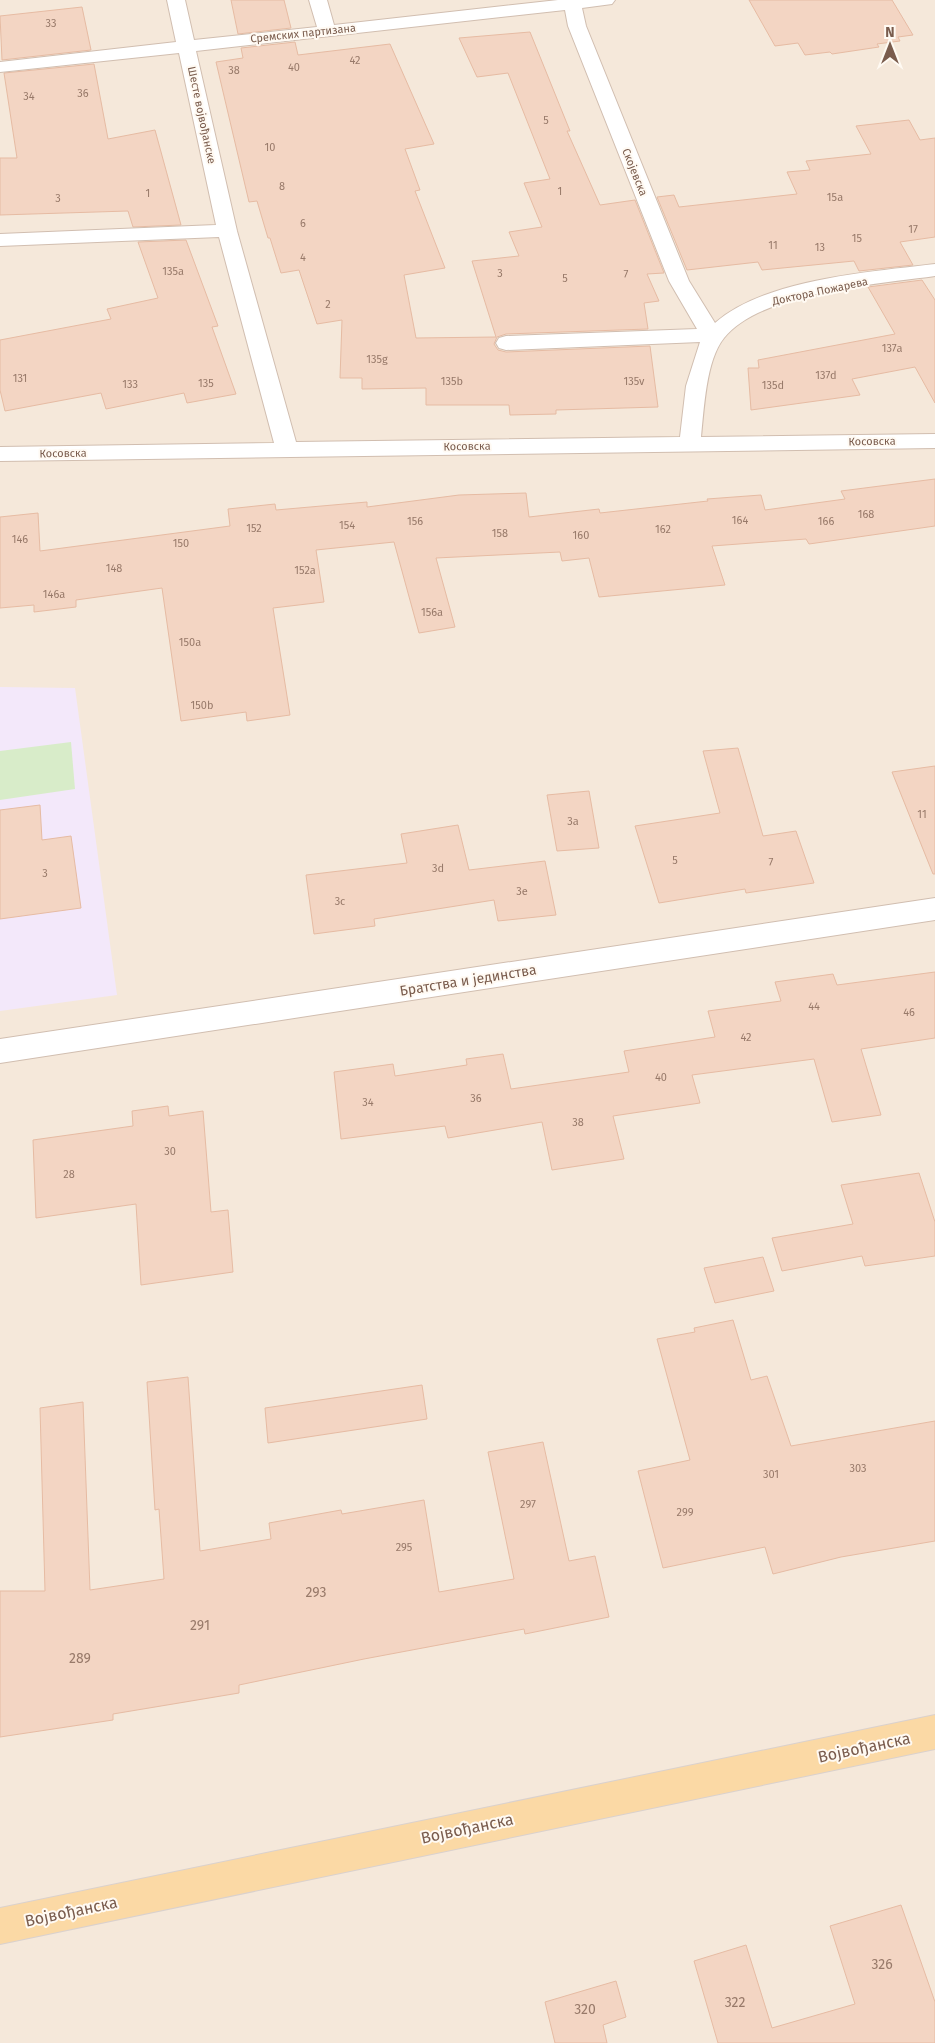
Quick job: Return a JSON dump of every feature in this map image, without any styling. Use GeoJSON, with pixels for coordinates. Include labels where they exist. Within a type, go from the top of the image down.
{"type":"FeatureCollection","features":[{"type":"Feature","properties":{"kind":"main road","name":"Војвођанска"},"geometry":{"type":"LineString","coordinates":[[0,1926],[464,1828],[935,1732]]}},
{"type":"Feature","properties":{"kind":"street","name":"Шесте војвођанске"},"geometry":{"type":"LineString","coordinates":[[176,0],[227,231],[287,450]]}},
{"type":"Feature","properties":{"kind":"street"},"geometry":{"type":"LineString","coordinates":[[318,0],[327,30]]}},
{"type":"Feature","properties":{"kind":"street","name":"Сремских партизана"},"geometry":{"type":"LineString","coordinates":[[0,67],[572,2],[606,0]]}},
{"type":"Feature","properties":{"kind":"street","name":"Скојевска"},"geometry":{"type":"LineString","coordinates":[[572,2],[576,26],[678,281],[703,323],[715,335]]}},
{"type":"Feature","properties":{"kind":"street"},"geometry":{"type":"LineString","coordinates":[[0,240],[227,231]]}},
{"type":"Feature","properties":{"kind":"street","name":"Доктора Пожарева"},"geometry":{"type":"LineString","coordinates":[[690,443],[693,401],[699,374],[715,335],[730,320],[758,304],[830,287],[935,270]]}},
{"type":"Feature","properties":{"kind":"street"},"geometry":{"type":"LineString","coordinates":[[506,343],[715,335]]}},
{"type":"Feature","properties":{"kind":"street","name":"Косовска"},"geometry":{"type":"LineString","coordinates":[[0,454],[935,440]]}},
{"type":"Feature","properties":{"kind":"street","name":"Братства и јединства"},"geometry":{"type":"LineString","coordinates":[[0,1051],[935,909]]}},
{"type":"Feature","properties":{"kind":"shaded area"},"geometry":{"type":"Polygon","coordinates":[[[0,0],[935,0],[935,2043],[0,2043],[0,0]]]}},
{"type":"Feature","properties":{"kind":"shaded area"},"geometry":{"type":"Polygon","coordinates":[[[0,687],[75,688],[117,995],[0,1011],[0,687]]]}},
{"type":"Feature","properties":{"kind":"green space"},"geometry":{"type":"Polygon","coordinates":[[[71,742],[75,789],[0,800],[0,751],[71,742]]]}},
{"type":"Feature","properties":{"kind":"building"},"geometry":{"type":"Polygon","coordinates":[[[231,0],[284,0],[291,28],[238,34],[231,0]]]}},
{"type":"Feature","properties":{"kind":"building"},"geometry":{"type":"Polygon","coordinates":[[[749,0],[892,0],[913,35],[898,37],[900,41],[877,44],[879,47],[832,54],[830,52],[805,55],[798,43],[775,46],[749,0]]]}},
{"type":"Feature","properties":{"kind":"building"},"geometry":{"type":"Polygon","coordinates":[[[82,7],[91,50],[2,60],[0,16],[82,7]]]}},
{"type":"Feature","properties":{"kind":"building"},"geometry":{"type":"Polygon","coordinates":[[[530,32],[570,131],[567,131],[600,205],[635,200],[664,273],[647,274],[659,301],[644,303],[648,329],[506,334],[497,337],[494,344],[498,350],[506,352],[650,346],[658,407],[556,410],[556,414],[510,415],[509,405],[426,405],[426,388],[362,389],[362,378],[340,378],[342,320],[317,324],[299,270],[281,273],[257,201],[249,202],[216,62],[243,58],[241,48],[295,42],[298,55],[390,44],[434,144],[405,149],[420,190],[415,191],[445,268],[404,275],[416,338],[496,337],[472,261],[519,256],[509,232],[542,227],[524,183],[550,179],[508,73],[477,77],[459,38],[530,32]]]}},
{"type":"Feature","properties":{"kind":"building"},"geometry":{"type":"Polygon","coordinates":[[[94,64],[108,139],[155,130],[181,225],[133,227],[128,211],[0,215],[0,158],[17,158],[4,73],[94,64]]]}},
{"type":"Feature","properties":{"kind":"building"},"geometry":{"type":"Polygon","coordinates":[[[909,120],[920,140],[935,138],[935,237],[900,242],[913,265],[859,271],[854,261],[762,270],[758,262],[687,270],[657,197],[674,195],[679,207],[797,194],[787,172],[810,170],[806,161],[871,154],[856,126],[909,120]]]}},
{"type":"Feature","properties":{"kind":"building"},"geometry":{"type":"Polygon","coordinates":[[[186,240],[218,326],[212,327],[236,394],[187,403],[184,393],[106,409],[101,393],[5,411],[0,390],[0,340],[111,319],[107,309],[158,298],[138,242],[186,240]]]}},
{"type":"Feature","properties":{"kind":"building"},"geometry":{"type":"Polygon","coordinates":[[[922,280],[935,300],[935,403],[915,367],[852,379],[860,395],[751,410],[748,368],[759,368],[758,360],[895,334],[868,287],[922,280]]]}},
{"type":"Feature","properties":{"kind":"building"},"geometry":{"type":"Polygon","coordinates":[[[935,479],[935,526],[809,544],[806,539],[712,546],[725,585],[599,597],[589,558],[562,561],[560,552],[436,558],[455,627],[419,633],[394,542],[316,550],[324,602],[273,608],[290,715],[247,721],[246,712],[181,721],[162,588],[76,600],[76,607],[34,612],[34,605],[0,608],[0,517],[38,513],[40,551],[230,526],[228,509],[275,504],[276,510],[367,502],[367,507],[459,495],[526,493],[529,517],[599,509],[600,513],[708,501],[707,499],[761,495],[765,510],[845,499],[841,491],[935,479]]]}},
{"type":"Feature","properties":{"kind":"building"},"geometry":{"type":"Polygon","coordinates":[[[738,748],[763,836],[796,831],[814,883],[746,893],[745,889],[659,903],[635,826],[720,813],[703,751],[738,748]]]}},
{"type":"Feature","properties":{"kind":"building"},"geometry":{"type":"Polygon","coordinates":[[[935,766],[935,874],[933,874],[892,772],[935,766]]]}},
{"type":"Feature","properties":{"kind":"building"},"geometry":{"type":"Polygon","coordinates":[[[589,791],[599,848],[557,851],[547,795],[589,791]]]}},
{"type":"Feature","properties":{"kind":"building"},"geometry":{"type":"Polygon","coordinates":[[[40,805],[42,840],[71,836],[81,908],[0,919],[0,810],[40,805]]]}},
{"type":"Feature","properties":{"kind":"building"},"geometry":{"type":"Polygon","coordinates":[[[458,825],[469,870],[545,861],[556,915],[498,921],[494,900],[374,919],[375,926],[314,934],[306,875],[407,863],[401,834],[458,825]]]}},
{"type":"Feature","properties":{"kind":"building"},"geometry":{"type":"Polygon","coordinates":[[[935,972],[935,1038],[861,1049],[881,1115],[832,1122],[814,1059],[692,1075],[700,1103],[613,1116],[624,1159],[552,1170],[542,1122],[448,1138],[445,1126],[341,1139],[334,1072],[393,1064],[395,1076],[467,1065],[466,1059],[503,1054],[511,1089],[629,1072],[624,1051],[715,1037],[708,1011],[781,1001],[775,982],[833,974],[837,985],[935,972]]]}},
{"type":"Feature","properties":{"kind":"building"},"geometry":{"type":"Polygon","coordinates":[[[168,1106],[169,1116],[203,1111],[211,1212],[228,1210],[233,1272],[141,1285],[136,1204],[36,1218],[33,1140],[133,1126],[132,1111],[168,1106]]]}},
{"type":"Feature","properties":{"kind":"building"},"geometry":{"type":"Polygon","coordinates":[[[919,1173],[935,1222],[935,1256],[865,1266],[862,1256],[782,1271],[772,1238],[853,1224],[841,1185],[919,1173]]]}},
{"type":"Feature","properties":{"kind":"building"},"geometry":{"type":"Polygon","coordinates":[[[763,1257],[774,1291],[715,1303],[704,1268],[763,1257]]]}},
{"type":"Feature","properties":{"kind":"building"},"geometry":{"type":"Polygon","coordinates":[[[733,1320],[751,1380],[767,1376],[791,1446],[935,1421],[935,1541],[841,1557],[773,1574],[765,1547],[663,1568],[638,1471],[690,1460],[657,1339],[695,1332],[694,1328],[733,1320]]]}},
{"type":"Feature","properties":{"kind":"building"},"geometry":{"type":"Polygon","coordinates":[[[188,1377],[200,1551],[271,1539],[269,1523],[341,1510],[342,1514],[424,1500],[439,1592],[514,1579],[488,1452],[543,1442],[569,1561],[595,1556],[609,1617],[525,1634],[524,1629],[364,1659],[239,1685],[239,1693],[113,1714],[113,1720],[0,1737],[0,1591],[45,1591],[40,1408],[83,1402],[90,1590],[164,1579],[159,1509],[155,1510],[147,1382],[188,1377]]]}},
{"type":"Feature","properties":{"kind":"building"},"geometry":{"type":"Polygon","coordinates":[[[422,1385],[427,1419],[268,1443],[265,1408],[422,1385]]]}},
{"type":"Feature","properties":{"kind":"building"},"geometry":{"type":"Polygon","coordinates":[[[901,1905],[935,2002],[935,2043],[718,2043],[694,1961],[746,1945],[772,2028],[855,2004],[830,1926],[901,1905]]]}},
{"type":"Feature","properties":{"kind":"building"},"geometry":{"type":"Polygon","coordinates":[[[616,1981],[626,2017],[603,2025],[607,2043],[555,2043],[545,2002],[616,1981]]]}}]}
